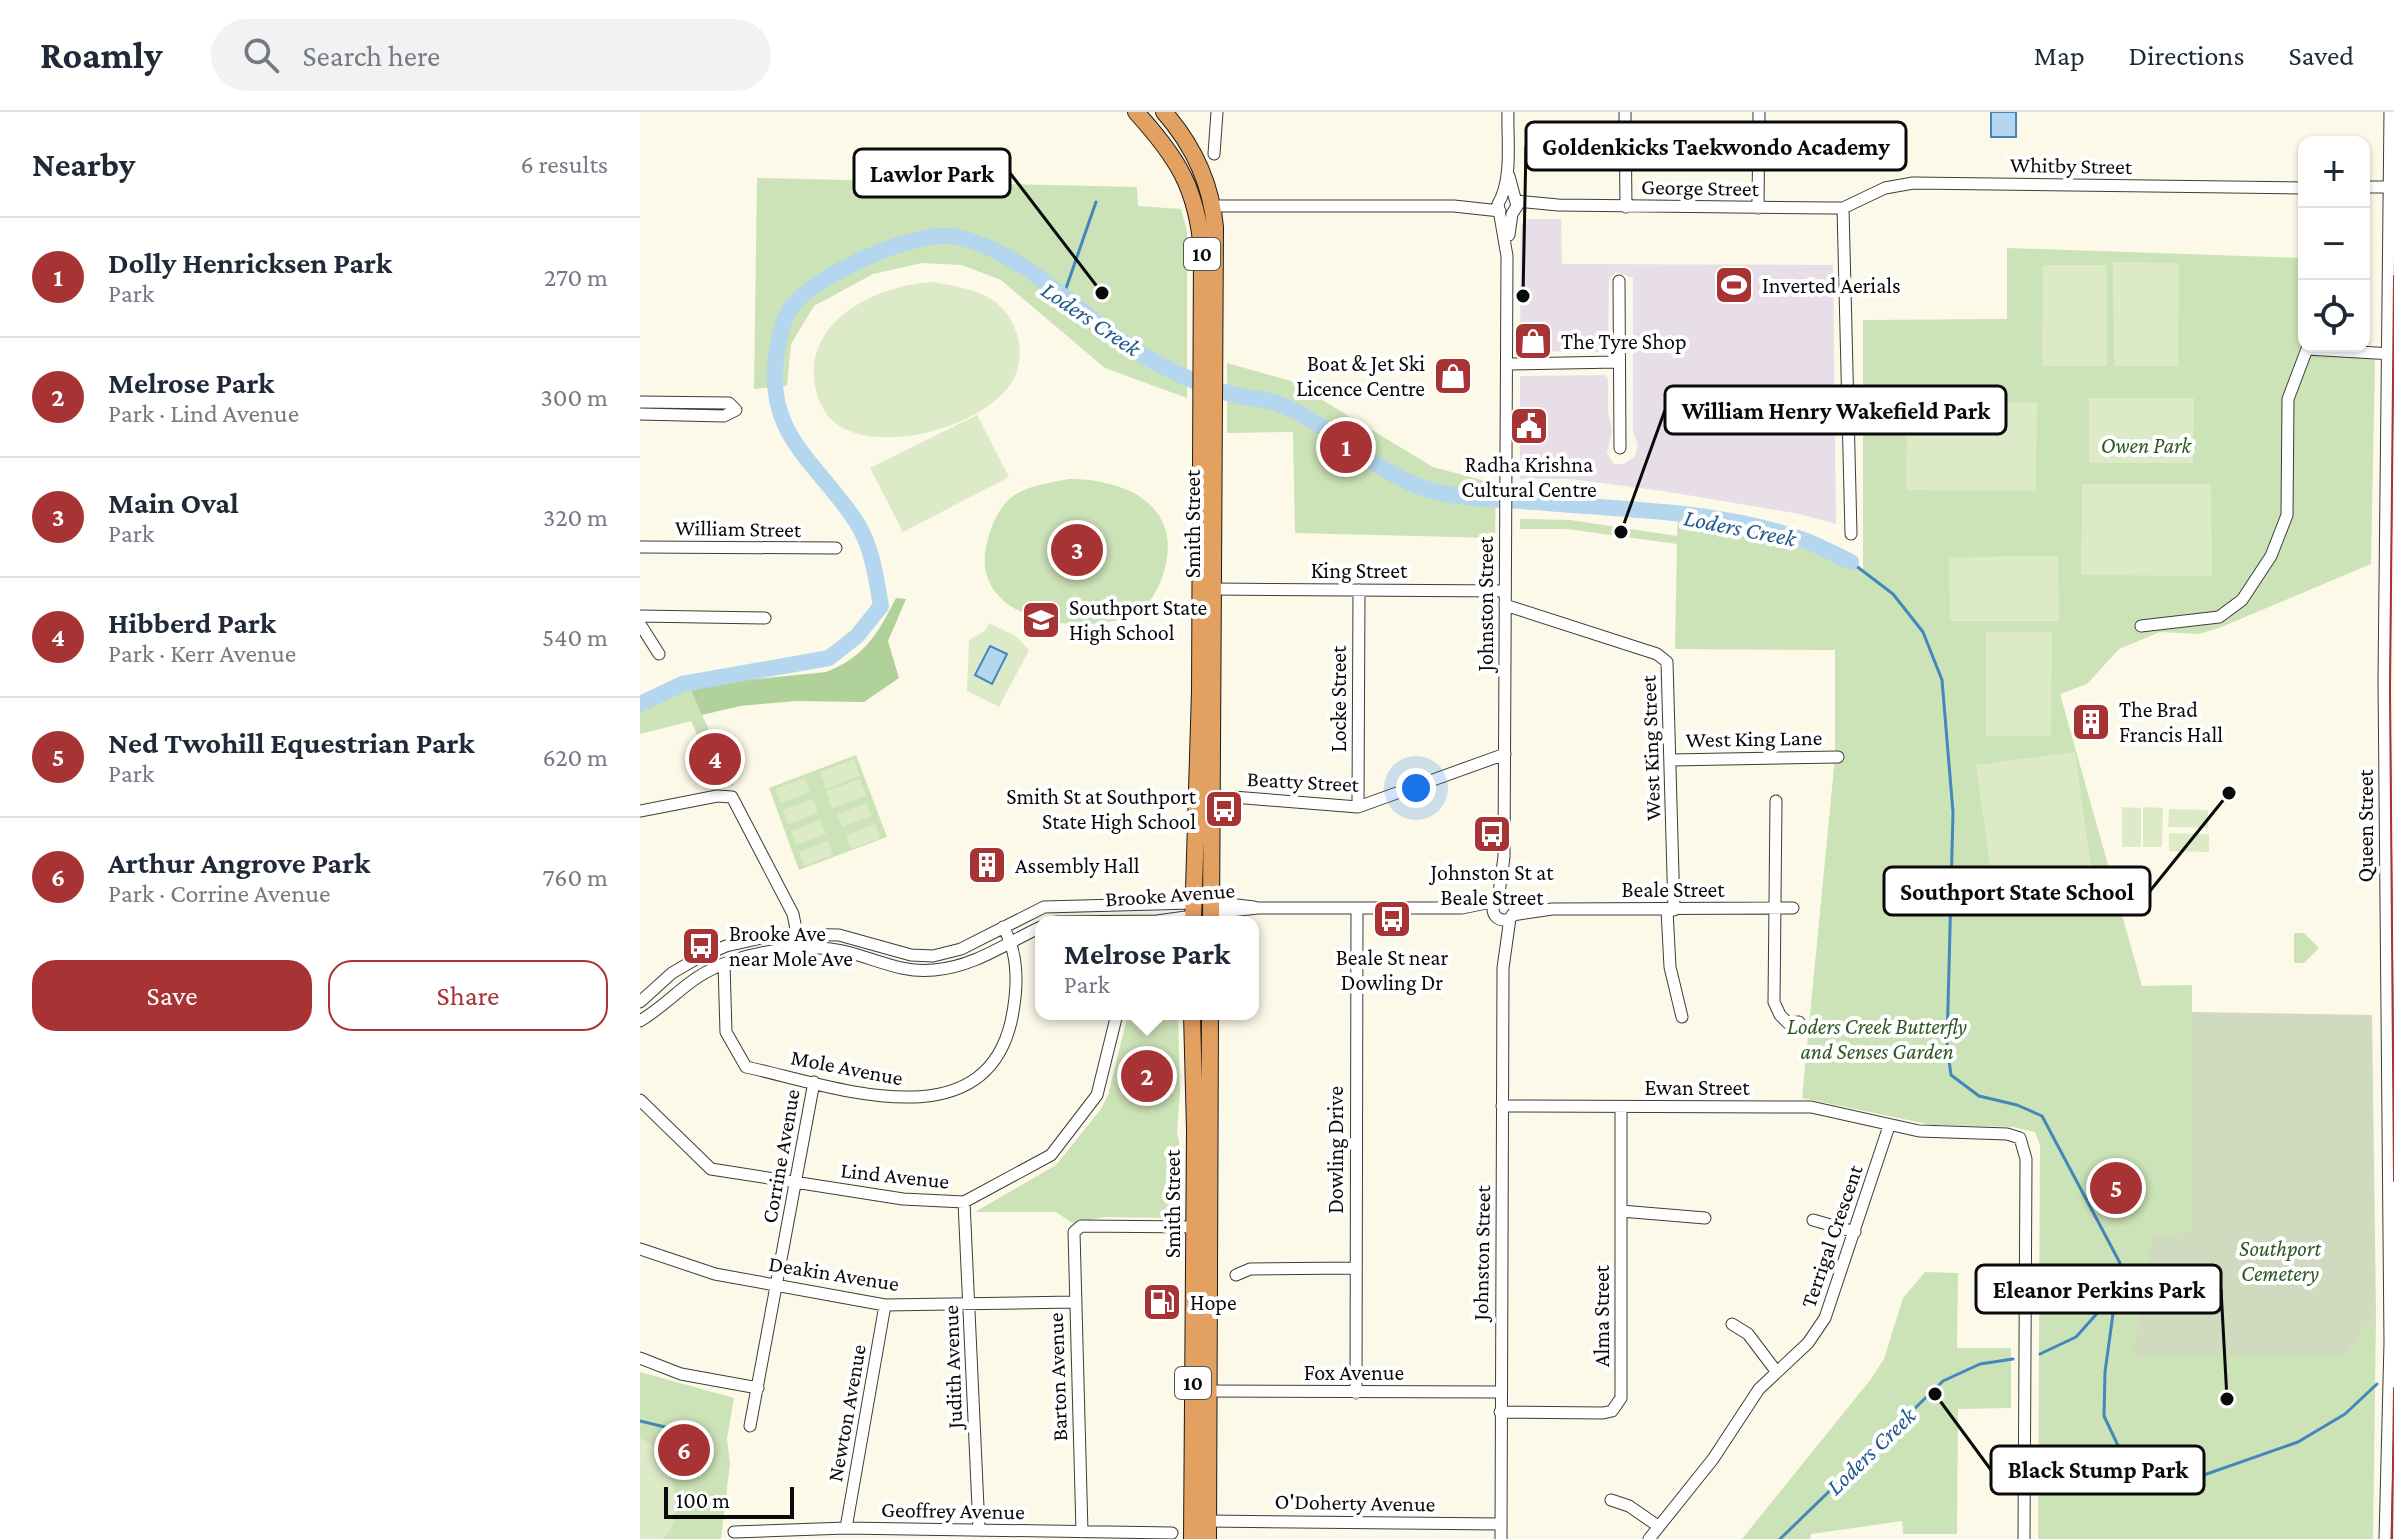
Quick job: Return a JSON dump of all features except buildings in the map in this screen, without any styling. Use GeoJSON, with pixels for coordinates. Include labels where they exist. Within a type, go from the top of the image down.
{"type":"FeatureCollection","features":[{"type":"Feature","properties":{"kind":"highway","name":"Smith Street"},"geometry":{"type":"LineString","coordinates":[[1136,112],[1171,153],[1191,188],[1198,216],[1208,362]]}},
{"type":"Feature","properties":{"kind":"highway","name":"Smith Street"},"geometry":{"type":"LineString","coordinates":[[1164,112],[1181,133],[1202,172],[1212,206],[1208,362],[1213,589],[1211,912]]}},
{"type":"Feature","properties":{"kind":"highway","name":"Smith Street"},"geometry":{"type":"LineString","coordinates":[[1193,914],[1208,404]]}},
{"type":"Feature","properties":{"kind":"highway","name":"Brooke Avenue"},"geometry":{"type":"LineString","coordinates":[[1193,914],[1211,912]]}},
{"type":"Feature","properties":{"kind":"highway","name":"Smith Street"},"geometry":{"type":"LineString","coordinates":[[1192,1020],[1192,1539]]}},
{"type":"Feature","properties":{"kind":"highway","name":"Smith Street"},"geometry":{"type":"LineString","coordinates":[[1208,1539],[1210,1020]]}},
{"type":"Feature","properties":{"kind":"street"},"geometry":{"type":"LineString","coordinates":[[1214,154],[1217,112]]}},
{"type":"Feature","properties":{"kind":"street","name":"Johnston Street"},"geometry":{"type":"LineString","coordinates":[[1501,1539],[1499,1392],[1504,917],[1497,901],[1504,857],[1508,112]]}},
{"type":"Feature","properties":{"kind":"street"},"geometry":{"type":"LineString","coordinates":[[1625,112],[1626,207]]}},
{"type":"Feature","properties":{"kind":"street"},"geometry":{"type":"LineString","coordinates":[[1758,208],[1759,112]]}},
{"type":"Feature","properties":{"kind":"street","name":"Queen Street"},"geometry":{"type":"LineString","coordinates":[[2385,1539],[2390,1243],[2385,960],[2390,112]]}},
{"type":"Feature","properties":{"kind":"street","name":"Whitby Street"},"geometry":{"type":"LineString","coordinates":[[1843,208],[1885,188],[1913,183],[2298,188]]}},
{"type":"Feature","properties":{"kind":"street"},"geometry":{"type":"LineString","coordinates":[[2370,187],[2391,187]]}},
{"type":"Feature","properties":{"kind":"street","name":"George Street"},"geometry":{"type":"LineString","coordinates":[[1212,206],[1843,208]]}},
{"type":"Feature","properties":{"kind":"street"},"geometry":{"type":"LineString","coordinates":[[1843,208],[1851,534]]}},
{"type":"Feature","properties":{"kind":"street"},"geometry":{"type":"LineString","coordinates":[[1619,281],[1620,448]]}},
{"type":"Feature","properties":{"kind":"street"},"geometry":{"type":"LineString","coordinates":[[2141,626],[2219,617],[2242,600],[2271,556],[2287,515],[2285,421],[2288,399],[2307,349],[2390,354]]}},
{"type":"Feature","properties":{"kind":"street"},"geometry":{"type":"LineString","coordinates":[[1507,364],[1618,362]]}},
{"type":"Feature","properties":{"kind":"street"},"geometry":{"type":"LineString","coordinates":[[640,402],[729,403],[736,410],[724,416],[640,414]]}},
{"type":"Feature","properties":{"kind":"street","name":"William Street"},"geometry":{"type":"LineString","coordinates":[[640,547],[836,548]]}},
{"type":"Feature","properties":{"kind":"street","name":"King Street"},"geometry":{"type":"LineString","coordinates":[[1213,589],[1505,591]]}},
{"type":"Feature","properties":{"kind":"street","name":"Locke Street"},"geometry":{"type":"LineString","coordinates":[[1358,807],[1359,590]]}},
{"type":"Feature","properties":{"kind":"street","name":"West King Street"},"geometry":{"type":"LineString","coordinates":[[1505,605],[1657,654],[1667,662],[1671,760],[1670,967],[1682,1017]]}},
{"type":"Feature","properties":{"kind":"street"},"geometry":{"type":"LineString","coordinates":[[640,616],[765,618]]}},
{"type":"Feature","properties":{"kind":"street"},"geometry":{"type":"LineString","coordinates":[[640,624],[659,654]]}},
{"type":"Feature","properties":{"kind":"street","name":"Beatty Street"},"geometry":{"type":"LineString","coordinates":[[1233,797],[1358,807],[1505,754]]}},
{"type":"Feature","properties":{"kind":"street","name":"West King Lane"},"geometry":{"type":"LineString","coordinates":[[1671,760],[1838,757]]}},
{"type":"Feature","properties":{"kind":"street"},"geometry":{"type":"LineString","coordinates":[[640,811],[717,796],[732,797],[793,914],[799,948]]}},
{"type":"Feature","properties":{"kind":"street"},"geometry":{"type":"LineString","coordinates":[[1776,801],[1774,1002],[1788,1023],[1799,1022]]}},
{"type":"Feature","properties":{"kind":"street","name":"Johnston Street"},"geometry":{"type":"LineString","coordinates":[[1504,857],[1512,901],[1504,917]]}},
{"type":"Feature","properties":{"kind":"street","name":"Beale Street"},"geometry":{"type":"LineString","coordinates":[[1258,908],[1462,908],[1512,901],[1552,909]]}},
{"type":"Feature","properties":{"kind":"street","name":"Brooke Avenue"},"geometry":{"type":"LineString","coordinates":[[640,1002],[672,973],[717,950],[798,933],[846,936],[927,956],[955,951],[1048,906],[1193,914]]}},
{"type":"Feature","properties":{"kind":"street","name":"Brooke Avenue"},"geometry":{"type":"LineString","coordinates":[[1211,912],[1258,908]]}},
{"type":"Feature","properties":{"kind":"street","name":"Dowling Drive"},"geometry":{"type":"LineString","coordinates":[[1356,1393],[1357,908]]}},
{"type":"Feature","properties":{"kind":"street","name":"Beale Street"},"geometry":{"type":"LineString","coordinates":[[1462,908],[1504,917],[1552,909],[1793,908]]}},
{"type":"Feature","properties":{"kind":"street","name":"Mole Avenue"},"geometry":{"type":"LineString","coordinates":[[724,964],[726,1032],[746,1067],[908,1099],[947,1094],[972,1083],[989,1068],[1006,1039],[1015,997],[1012,942],[1003,927]]}},
{"type":"Feature","properties":{"kind":"street"},"geometry":{"type":"LineString","coordinates":[[640,1021],[688,981],[724,964],[799,948],[846,952],[897,968],[930,971],[968,963],[1035,930]]}},
{"type":"Feature","properties":{"kind":"street","name":"Lind Avenue"},"geometry":{"type":"LineString","coordinates":[[640,1100],[711,1169],[903,1199],[964,1202],[1051,1155],[1097,1095],[1116,1020]]}},
{"type":"Feature","properties":{"kind":"street","name":"Corrine Avenue"},"geometry":{"type":"LineString","coordinates":[[750,1426],[814,1082]]}},
{"type":"Feature","properties":{"kind":"street","name":"Ewan Street"},"geometry":{"type":"LineString","coordinates":[[1502,1106],[1811,1107],[1920,1131],[2007,1134],[2020,1138],[2024,1146],[2024,1539]]}},
{"type":"Feature","properties":{"kind":"street","name":"Alma Street"},"geometry":{"type":"LineString","coordinates":[[1500,1412],[1603,1413],[1612,1411],[1621,1398],[1621,1107]]}},
{"type":"Feature","properties":{"kind":"street","name":"Terrigal Crescent"},"geometry":{"type":"LineString","coordinates":[[1649,1539],[1713,1459],[1746,1404],[1776,1371],[1808,1343],[1825,1318],[1889,1126]]}},
{"type":"Feature","properties":{"kind":"street","name":"Judith Avenue"},"geometry":{"type":"LineString","coordinates":[[964,1202],[979,1529]]}},
{"type":"Feature","properties":{"kind":"street"},"geometry":{"type":"LineString","coordinates":[[1621,1211],[1705,1218]]}},
{"type":"Feature","properties":{"kind":"street"},"geometry":{"type":"LineString","coordinates":[[1813,1220],[1855,1232]]}},
{"type":"Feature","properties":{"kind":"street","name":"Barton Avenue"},"geometry":{"type":"LineString","coordinates":[[1082,1532],[1074,1232],[1081,1226],[1194,1227]]}},
{"type":"Feature","properties":{"kind":"street","name":"Deakin Avenue"},"geometry":{"type":"LineString","coordinates":[[640,1249],[715,1274],[885,1305],[1074,1302]]}},
{"type":"Feature","properties":{"kind":"street"},"geometry":{"type":"LineString","coordinates":[[1236,1275],[1250,1269],[1354,1268]]}},
{"type":"Feature","properties":{"kind":"street","name":"Newton Avenue"},"geometry":{"type":"LineString","coordinates":[[846,1528],[885,1305]]}},
{"type":"Feature","properties":{"kind":"street"},"geometry":{"type":"LineString","coordinates":[[1732,1324],[1748,1334],[1776,1371]]}},
{"type":"Feature","properties":{"kind":"street"},"geometry":{"type":"LineString","coordinates":[[640,1358],[681,1374],[758,1388]]}},
{"type":"Feature","properties":{"kind":"street","name":"Fox Avenue"},"geometry":{"type":"LineString","coordinates":[[1208,1391],[1499,1392]]}},
{"type":"Feature","properties":{"kind":"street"},"geometry":{"type":"LineString","coordinates":[[1611,1500],[1629,1506],[1658,1526]]}},
{"type":"Feature","properties":{"kind":"street","name":"O'Doherty Avenue"},"geometry":{"type":"LineString","coordinates":[[1208,1521],[1501,1524]]}},
{"type":"Feature","properties":{"kind":"street","name":"Geoffrey Avenue"},"geometry":{"type":"LineString","coordinates":[[734,1532],[846,1528],[1172,1533]]}},
{"type":"Feature","properties":{"kind":"shaded area"},"geometry":{"type":"Polygon","coordinates":[[[1527,219],[1561,219],[1562,264],[1833,265],[1836,524],[1800,514],[1663,491],[1571,479],[1520,479],[1520,376],[1605,375],[1608,378],[1608,412],[1612,430],[1607,453],[1614,464],[1624,464],[1635,456],[1638,445],[1633,432],[1633,278],[1616,272],[1609,279],[1608,346],[1602,352],[1526,351],[1520,345],[1521,225],[1527,219]]]}},
{"type":"Feature","properties":{"kind":"green space"},"geometry":{"type":"Polygon","coordinates":[[[757,178],[1137,187],[1138,206],[1181,209],[1187,231],[1187,398],[1105,368],[1001,280],[962,265],[922,263],[873,274],[814,306],[791,344],[787,386],[754,389],[757,178]]]}},
{"type":"Feature","properties":{"kind":"green space"},"geometry":{"type":"Polygon","coordinates":[[[2007,248],[2298,258],[2298,352],[2325,352],[2324,356],[2375,359],[2371,564],[2219,628],[2199,634],[2160,632],[2119,649],[2087,684],[2060,694],[2142,986],[2192,985],[2192,1232],[2133,1355],[2345,1356],[2376,1315],[2373,1539],[2038,1539],[2040,1145],[2035,1132],[2013,1127],[1932,1125],[1802,1098],[1835,757],[1835,650],[1675,649],[1677,544],[1567,529],[1520,529],[1520,519],[1570,520],[1677,536],[1678,516],[1702,518],[1750,526],[1798,539],[1863,570],[1863,320],[2007,319],[2007,248]]]}},
{"type":"Feature","properties":{"kind":"green space"},"geometry":{"type":"Polygon","coordinates":[[[2113,262],[2179,263],[2178,366],[2114,366],[2113,262]]]}},
{"type":"Feature","properties":{"kind":"green space"},"geometry":{"type":"Polygon","coordinates":[[[2043,265],[2107,265],[2107,366],[2042,366],[2043,265]]]}},
{"type":"Feature","properties":{"kind":"green space"},"geometry":{"type":"Polygon","coordinates":[[[932,282],[977,292],[1001,307],[1015,328],[1018,341],[1020,353],[1014,378],[993,402],[957,423],[936,430],[915,435],[873,437],[840,427],[825,412],[816,391],[814,367],[819,345],[830,327],[846,312],[866,300],[887,291],[932,282]]]}},
{"type":"Feature","properties":{"kind":"green space"},"geometry":{"type":"Polygon","coordinates":[[[1227,363],[1291,381],[1433,467],[1496,484],[1495,538],[1295,533],[1293,432],[1227,433],[1227,363]]]}},
{"type":"Feature","properties":{"kind":"green space","name":"Owen Park"},"geometry":{"type":"Polygon","coordinates":[[[2089,398],[2194,398],[2193,463],[2089,463],[2089,398]]]}},
{"type":"Feature","properties":{"kind":"green space"},"geometry":{"type":"Polygon","coordinates":[[[1907,401],[2037,403],[2036,491],[1906,490],[1907,401]]]}},
{"type":"Feature","properties":{"kind":"green space"},"geometry":{"type":"Polygon","coordinates":[[[977,415],[1009,477],[903,532],[870,468],[977,415]]]}},
{"type":"Feature","properties":{"kind":"green space"},"geometry":{"type":"Polygon","coordinates":[[[1069,479],[1112,484],[1130,491],[1158,515],[1166,531],[1168,551],[1157,590],[1149,602],[1124,618],[1101,623],[1051,621],[1027,614],[1006,603],[992,587],[985,566],[988,539],[1003,506],[1025,490],[1069,479]]]}},
{"type":"Feature","properties":{"kind":"green space"},"geometry":{"type":"Polygon","coordinates":[[[2082,484],[2211,484],[2212,576],[2081,575],[2082,484]]]}},
{"type":"Feature","properties":{"kind":"green space"},"geometry":{"type":"Polygon","coordinates":[[[2058,556],[2059,621],[1950,621],[1949,557],[2058,556]]]}},
{"type":"Feature","properties":{"kind":"green space"},"geometry":{"type":"Polygon","coordinates":[[[896,598],[906,599],[888,641],[899,678],[864,702],[796,701],[740,706],[702,715],[689,686],[826,672],[861,651],[896,598]]]}},
{"type":"Feature","properties":{"kind":"green space"},"geometry":{"type":"Polygon","coordinates":[[[989,623],[1016,636],[1029,650],[999,707],[967,691],[969,640],[986,630],[989,623]]]}},
{"type":"Feature","properties":{"kind":"green space"},"geometry":{"type":"Polygon","coordinates":[[[1986,632],[2052,632],[2051,736],[1986,736],[1986,632]]]}},
{"type":"Feature","properties":{"kind":"green space"},"geometry":{"type":"Polygon","coordinates":[[[689,686],[734,785],[719,786],[691,721],[640,734],[640,708],[689,686]]]}},
{"type":"Feature","properties":{"kind":"green space"},"geometry":{"type":"Polygon","coordinates":[[[2075,752],[2093,881],[1994,894],[1976,765],[2075,752]]]}},
{"type":"Feature","properties":{"kind":"green space"},"geometry":{"type":"Polygon","coordinates":[[[856,755],[887,837],[799,870],[769,788],[856,755]]]}},
{"type":"Feature","properties":{"kind":"green space"},"geometry":{"type":"Polygon","coordinates":[[[854,759],[860,776],[826,789],[820,772],[854,759]]]}},
{"type":"Feature","properties":{"kind":"green space"},"geometry":{"type":"Polygon","coordinates":[[[805,778],[810,792],[780,803],[775,789],[805,778]]]}},
{"type":"Feature","properties":{"kind":"green space"},"geometry":{"type":"Polygon","coordinates":[[[860,779],[866,796],[832,808],[826,791],[860,779]]]}},
{"type":"Feature","properties":{"kind":"green space"},"geometry":{"type":"Polygon","coordinates":[[[813,799],[818,813],[788,824],[783,810],[813,799]]]}},
{"type":"Feature","properties":{"kind":"green space"},"geometry":{"type":"Polygon","coordinates":[[[867,803],[872,816],[842,827],[837,814],[867,803]]]}},
{"type":"Feature","properties":{"kind":"green space"},"geometry":{"type":"Polygon","coordinates":[[[2122,807],[2141,808],[2141,847],[2122,847],[2122,807]]]}},
{"type":"Feature","properties":{"kind":"green space"},"geometry":{"type":"Polygon","coordinates":[[[2143,807],[2163,808],[2162,847],[2143,847],[2143,807]]]}},
{"type":"Feature","properties":{"kind":"green space"},"geometry":{"type":"Polygon","coordinates":[[[2169,809],[2208,810],[2208,828],[2168,827],[2169,809]]]}},
{"type":"Feature","properties":{"kind":"green space"},"geometry":{"type":"Polygon","coordinates":[[[820,820],[826,834],[796,845],[791,831],[820,820]]]}},
{"type":"Feature","properties":{"kind":"green space"},"geometry":{"type":"Polygon","coordinates":[[[875,824],[880,838],[851,849],[846,835],[875,824]]]}},
{"type":"Feature","properties":{"kind":"green space"},"geometry":{"type":"Polygon","coordinates":[[[2169,833],[2209,834],[2209,852],[2169,851],[2169,833]]]}},
{"type":"Feature","properties":{"kind":"green space"},"geometry":{"type":"Polygon","coordinates":[[[828,841],[833,855],[804,866],[799,852],[828,841]]]}},
{"type":"Feature","properties":{"kind":"green space"},"geometry":{"type":"Polygon","coordinates":[[[2294,933],[2304,933],[2319,948],[2304,963],[2294,963],[2294,933]]]}},
{"type":"Feature","properties":{"kind":"green space","name":"Southport Cemetery"},"geometry":{"type":"Polygon","coordinates":[[[2192,1012],[2372,1015],[2376,1315],[2345,1356],[2133,1356],[2153,1237],[2192,1232],[2192,1012]]]}},
{"type":"Feature","properties":{"kind":"green space"},"geometry":{"type":"Polygon","coordinates":[[[1127,1020],[1178,1020],[1180,1093],[1177,1132],[1182,1158],[1182,1214],[1177,1218],[1105,1217],[1072,1223],[1056,1212],[975,1212],[1056,1165],[1101,1109],[1108,1095],[1127,1020]]]}},
{"type":"Feature","properties":{"kind":"green space"},"geometry":{"type":"Polygon","coordinates":[[[1925,1272],[1958,1273],[1957,1348],[2011,1348],[2011,1408],[1958,1409],[1957,1534],[1903,1534],[1902,1521],[1811,1534],[1810,1539],[1742,1539],[1871,1379],[1884,1359],[1903,1298],[1925,1272]]]}},
{"type":"Feature","properties":{"kind":"green space"},"geometry":{"type":"Polygon","coordinates":[[[640,1372],[734,1398],[727,1438],[730,1463],[721,1539],[640,1539],[640,1372]]]}},
{"type":"Feature","properties":{"kind":"green space"},"geometry":{"type":"Polygon","coordinates":[[[640,1438],[662,1450],[673,1484],[674,1520],[663,1539],[640,1539],[640,1438]]]}},
{"type":"Feature","properties":{"kind":"water"},"geometry":{"type":"Polygon","coordinates":[[[1991,112],[2016,112],[2016,137],[1991,137],[1991,112]]]}},
{"type":"Feature","properties":{"kind":"water"},"geometry":{"type":"Polygon","coordinates":[[[990,646],[1007,654],[992,684],[975,675],[990,646]]]}},
{"type":"Feature","properties":{"kind":"waterway"},"geometry":{"type":"LineString","coordinates":[[1063,297],[1096,202]]}},
{"type":"Feature","properties":{"kind":"waterway","name":"Loders Creek"},"geometry":{"type":"LineString","coordinates":[[640,704],[682,684],[829,658],[857,636],[881,606],[872,562],[861,530],[785,425],[775,380],[777,351],[790,309],[821,282],[893,247],[939,236],[957,237],[1008,258],[1146,357],[1212,388],[1274,402],[1297,412],[1395,476],[1429,490],[1462,497],[1709,517],[1773,530],[1804,540],[1851,562]]}},
{"type":"Feature","properties":{"kind":"waterway","name":"Loders Creek"},"geometry":{"type":"LineString","coordinates":[[1851,562],[1893,594],[1923,632],[1942,680],[1953,812],[1947,1045],[1951,1075],[1979,1096],[2017,1105],[2042,1116],[2120,1263],[2105,1372],[2104,1416],[2122,1454],[2152,1472],[2181,1483],[2298,1442],[2345,1414],[2377,1384]]}},
{"type":"Feature","properties":{"kind":"waterway","name":"Loders Creek"},"geometry":{"type":"LineString","coordinates":[[2040,1354],[2076,1337],[2117,1291]]}},
{"type":"Feature","properties":{"kind":"waterway","name":"Loders Creek"},"geometry":{"type":"LineString","coordinates":[[1780,1539],[1943,1381],[1980,1364],[2013,1359]]}},
{"type":"Feature","properties":{"kind":"waterway"},"geometry":{"type":"LineString","coordinates":[[640,1421],[706,1437]]}},
{"type":"Feature","properties":{"kind":"waterway"},"geometry":{"type":"LineString","coordinates":[[694,1435],[702,1445]]}},
{"type":"Feature","properties":{"kind":"tram line"},"geometry":{"type":"LineString","coordinates":[[2394,276],[2390,689],[2394,1181]]}},
{"type":"Feature","properties":{"kind":"tram line"},"geometry":{"type":"LineString","coordinates":[[2392,1539],[2394,1388]]}},
{"type":"Feature","properties":{"kind":"place","name":"Inverted Aerials"},"geometry":{"type":"Point","coordinates":[1734,285]}},
{"type":"Feature","properties":{"kind":"place","name":"Lawlor Park"},"geometry":{"type":"Point","coordinates":[1102,293]}},
{"type":"Feature","properties":{"kind":"place","name":"Goldenkicks Taekwondo Academy"},"geometry":{"type":"Point","coordinates":[1523,296]}},
{"type":"Feature","properties":{"kind":"place","name":"The Tyre Shop"},"geometry":{"type":"Point","coordinates":[1533,341]}},
{"type":"Feature","properties":{"kind":"place","name":"Boat & Jet Ski Licence Centre"},"geometry":{"type":"Point","coordinates":[1453,376]}},
{"type":"Feature","properties":{"kind":"place","name":"Radha Krishna Cultural Centre"},"geometry":{"type":"Point","coordinates":[1529,426]}},
{"type":"Feature","properties":{"kind":"place","name":"Dolly Henricksen Park"},"geometry":{"type":"Point","coordinates":[1346,447]}},
{"type":"Feature","properties":{"kind":"place","name":"William Henry Wakefield Park"},"geometry":{"type":"Point","coordinates":[1621,532]}},
{"type":"Feature","properties":{"kind":"place","name":"Main Oval"},"geometry":{"type":"Point","coordinates":[1077,550]}},
{"type":"Feature","properties":{"kind":"place","name":"Southport State High School"},"geometry":{"type":"Point","coordinates":[1041,620]}},
{"type":"Feature","properties":{"kind":"place","name":"The Brad Francis Hall"},"geometry":{"type":"Point","coordinates":[2091,722]}},
{"type":"Feature","properties":{"kind":"place","name":"Hibberd Park"},"geometry":{"type":"Point","coordinates":[715,759]}},
{"type":"Feature","properties":{"kind":"place","name":"Southport State School"},"geometry":{"type":"Point","coordinates":[2229,793]}},
{"type":"Feature","properties":{"kind":"place","name":"Smith St at Southport State High School"},"geometry":{"type":"Point","coordinates":[1224,809]}},
{"type":"Feature","properties":{"kind":"place","name":"Johnston St at Beale Street"},"geometry":{"type":"Point","coordinates":[1492,834]}},
{"type":"Feature","properties":{"kind":"place","name":"Assembly Hall"},"geometry":{"type":"Point","coordinates":[987,865]}},
{"type":"Feature","properties":{"kind":"place","name":"Beale St near Dowling Dr"},"geometry":{"type":"Point","coordinates":[1392,919]}},
{"type":"Feature","properties":{"kind":"place","name":"Brooke Ave near Mole Ave"},"geometry":{"type":"Point","coordinates":[701,946]}},
{"type":"Feature","properties":{"kind":"place","name":"Melrose Park"},"geometry":{"type":"Point","coordinates":[1147,1076]}},
{"type":"Feature","properties":{"kind":"place","name":"Ned Twohill Equestrian Park"},"geometry":{"type":"Point","coordinates":[2116,1188]}},
{"type":"Feature","properties":{"kind":"place","name":"Hope"},"geometry":{"type":"Point","coordinates":[1162,1302]}},
{"type":"Feature","properties":{"kind":"place","name":"Black Stump Park"},"geometry":{"type":"Point","coordinates":[1935,1394]}},
{"type":"Feature","properties":{"kind":"place","name":"Eleanor Perkins Park"},"geometry":{"type":"Point","coordinates":[2227,1399]}},
{"type":"Feature","properties":{"kind":"place","name":"Arthur Angrove Park"},"geometry":{"type":"Point","coordinates":[684,1450]}},
{"type":"Feature","properties":{"kind":"park label","name":"Loders Creek Butterfly and Senses Garden"},"geometry":{"type":"Point","coordinates":[1877,1038]}}]}
